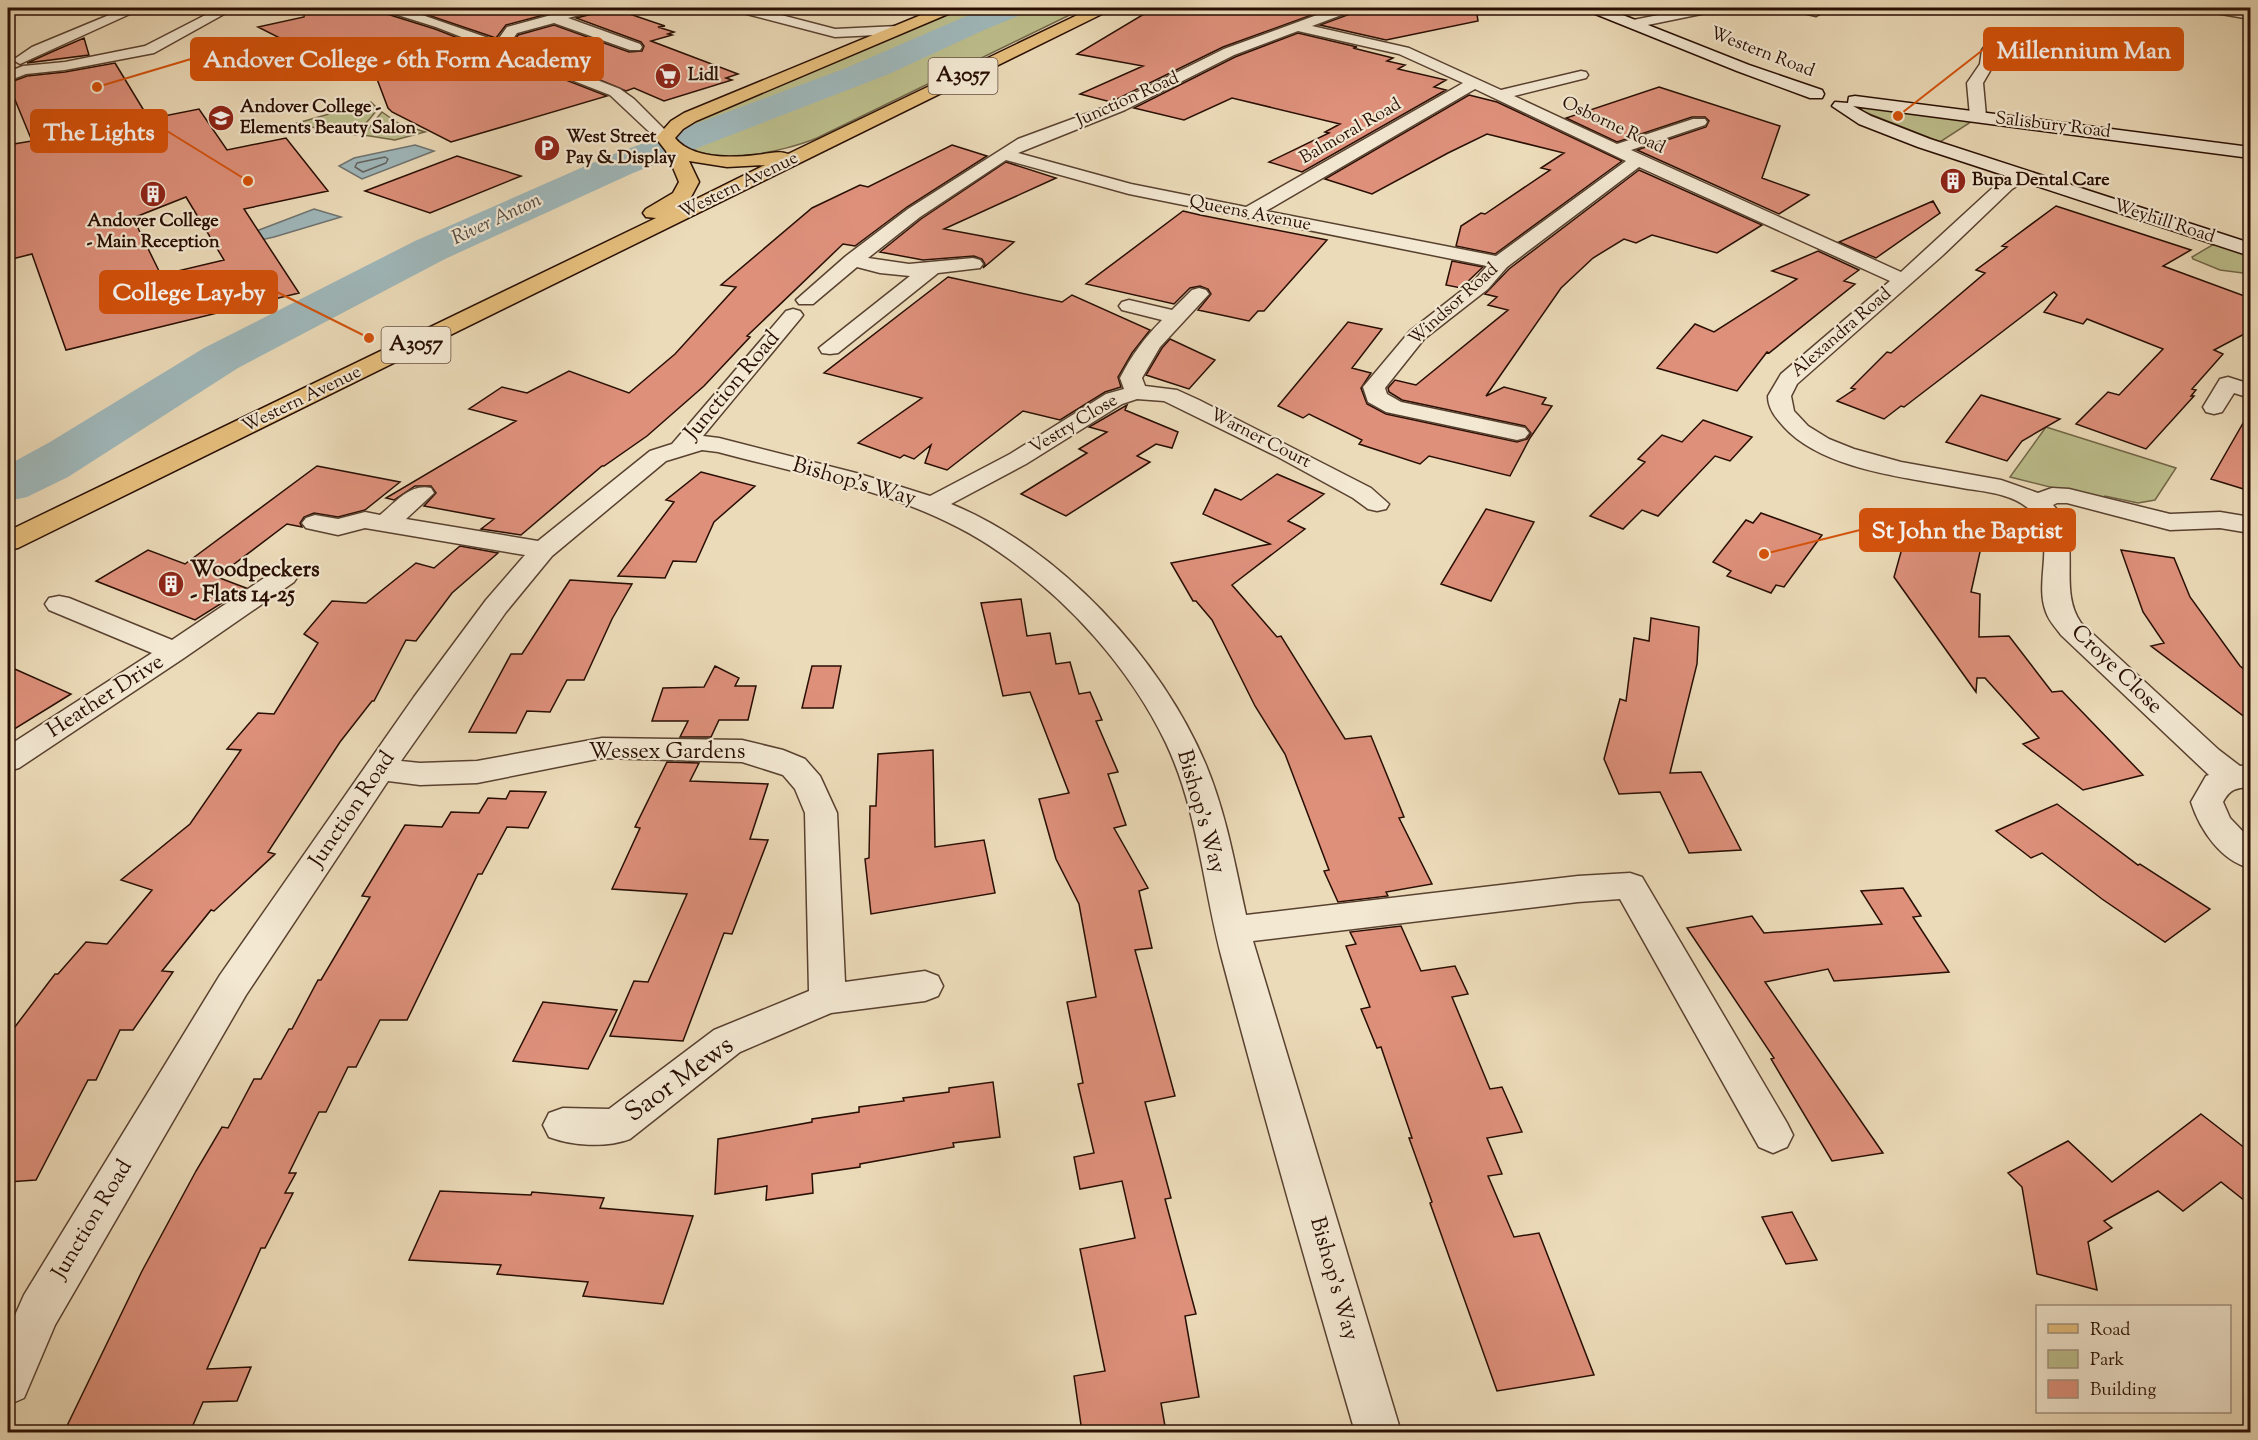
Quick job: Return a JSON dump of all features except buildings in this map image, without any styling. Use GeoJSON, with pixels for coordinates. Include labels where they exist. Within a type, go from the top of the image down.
{"type":"FeatureCollection","features":[{"type":"Feature","properties":{"kind":"main road"},"geometry":{"type":"LineString","coordinates":[[669,143],[677,125],[690,117],[950,8]]}},
{"type":"Feature","properties":{"kind":"main road","name":"Western Avenue"},"geometry":{"type":"LineString","coordinates":[[8,543],[1103,8]]}},
{"type":"Feature","properties":{"kind":"main road","name":"Western Road"},"geometry":{"type":"LineString","coordinates":[[1593,8],[1758,74],[1816,94],[1813,98],[1820,103],[1848,104]]}},
{"type":"Feature","properties":{"kind":"main road","name":"Salisbury Road"},"geometry":{"type":"LineString","coordinates":[[1848,104],[1978,117],[2250,152]]}},
{"type":"Feature","properties":{"kind":"main road","name":"Weyhill Road"},"geometry":{"type":"LineString","coordinates":[[1848,104],[1865,120],[1903,135],[2250,250]]}},
{"type":"Feature","properties":{"kind":"main road","name":"Western Avenue"},"geometry":{"type":"LineString","coordinates":[[669,143],[709,160],[749,162],[778,158],[823,145]]}},
{"type":"Feature","properties":{"kind":"main road","name":"Western Avenue"},"geometry":{"type":"LineString","coordinates":[[8,519],[668,205],[683,193],[689,182],[669,143]]}},
{"type":"Feature","properties":{"kind":"street"},"geometry":{"type":"LineString","coordinates":[[8,76],[17,64],[38,50],[136,8]]}},
{"type":"Feature","properties":{"kind":"street"},"geometry":{"type":"LineString","coordinates":[[17,64],[74,64],[149,50],[228,8]]}},
{"type":"Feature","properties":{"kind":"street"},"geometry":{"type":"LineString","coordinates":[[390,8],[441,24],[495,32],[590,8]]}},
{"type":"Feature","properties":{"kind":"street"},"geometry":{"type":"LineString","coordinates":[[740,8],[836,33],[898,30]]}},
{"type":"Feature","properties":{"kind":"street","name":"Junction Road"},"geometry":{"type":"LineString","coordinates":[[8,1382],[39,1310],[233,985],[424,704],[489,615],[543,550],[658,456],[682,447],[799,308],[853,260],[914,213],[1024,143],[1119,107],[1229,52],[1347,8]]}},
{"type":"Feature","properties":{"kind":"street"},"geometry":{"type":"LineString","coordinates":[[1633,24],[1711,8]]}},
{"type":"Feature","properties":{"kind":"street"},"geometry":{"type":"LineString","coordinates":[[1800,8],[1816,12]]}},
{"type":"Feature","properties":{"kind":"street"},"geometry":{"type":"LineString","coordinates":[[2211,8],[2250,15]]}},
{"type":"Feature","properties":{"kind":"street"},"geometry":{"type":"LineString","coordinates":[[554,18],[635,47]]}},
{"type":"Feature","properties":{"kind":"street","name":"Osborne Road"},"geometry":{"type":"LineString","coordinates":[[1299,27],[1404,51],[1738,207],[1903,280]]}},
{"type":"Feature","properties":{"kind":"street"},"geometry":{"type":"LineString","coordinates":[[495,32],[508,51],[615,92],[631,105],[648,126],[669,143]]}},
{"type":"Feature","properties":{"kind":"street"},"geometry":{"type":"LineString","coordinates":[[495,32],[508,51]]}},
{"type":"Feature","properties":{"kind":"street"},"geometry":{"type":"LineString","coordinates":[[1978,117],[1975,83],[1987,64],[1989,50],[1993,45],[2032,44],[2118,60]]}},
{"type":"Feature","properties":{"kind":"street"},"geometry":{"type":"LineString","coordinates":[[1497,94],[1581,75]]}},
{"type":"Feature","properties":{"kind":"street","name":"Balmoral Road"},"geometry":{"type":"LineString","coordinates":[[1247,214],[1474,83]]}},
{"type":"Feature","properties":{"kind":"street"},"geometry":{"type":"LineString","coordinates":[[1682,113],[1699,122],[1718,126]]}},
{"type":"Feature","properties":{"kind":"street"},"geometry":{"type":"LineString","coordinates":[[1617,149],[1699,122]]}},
{"type":"Feature","properties":{"kind":"street","name":"Queens Avenue"},"geometry":{"type":"LineString","coordinates":[[1004,154],[1129,189],[1500,263]]}},
{"type":"Feature","properties":{"kind":"street","name":"Windsor Road"},"geometry":{"type":"LineString","coordinates":[[1517,433],[1394,407],[1384,403],[1373,393],[1374,387],[1390,365],[1418,335],[1481,285],[1500,263],[1639,159]]}},
{"type":"Feature","properties":{"kind":"street","name":"Alexandra Road"},"geometry":{"type":"LineString","coordinates":[[2024,176],[2006,185],[1903,280],[1789,379],[1779,393],[1779,405],[1789,420],[1808,438],[1842,454],[2012,490],[2038,504]]}},
{"type":"Feature","properties":{"kind":"street"},"geometry":{"type":"LineString","coordinates":[[853,260],[880,267],[909,270],[973,264]]}},
{"type":"Feature","properties":{"kind":"street"},"geometry":{"type":"LineString","coordinates":[[830,348],[935,266]]}},
{"type":"Feature","properties":{"kind":"street"},"geometry":{"type":"LineString","coordinates":[[880,267],[877,276],[891,300]]}},
{"type":"Feature","properties":{"kind":"street","name":"Vestry Close"},"geometry":{"type":"LineString","coordinates":[[931,505],[1029,453],[1114,399],[1137,392],[1131,378],[1149,345],[1200,294]]}},
{"type":"Feature","properties":{"kind":"street"},"geometry":{"type":"LineString","coordinates":[[1129,306],[1177,317]]}},
{"type":"Feature","properties":{"kind":"street"},"geometry":{"type":"LineString","coordinates":[[2214,407],[2229,376],[2250,391]]}},
{"type":"Feature","properties":{"kind":"street","name":"Warner Court"},"geometry":{"type":"LineString","coordinates":[[1137,392],[1169,394],[1286,452],[1362,493],[1377,504]]}},
{"type":"Feature","properties":{"kind":"street","name":"Bishop's Way"},"geometry":{"type":"LineString","coordinates":[[682,447],[701,443],[718,445],[880,487],[931,505],[978,527],[1032,564],[1087,614],[1138,672],[1180,741],[1195,776],[1232,930],[1378,1432]]}},
{"type":"Feature","properties":{"kind":"street"},"geometry":{"type":"LineString","coordinates":[[386,523],[422,493]]}},
{"type":"Feature","properties":{"kind":"street"},"geometry":{"type":"LineString","coordinates":[[2038,504],[2052,495],[2070,496],[2170,522],[2220,520],[2250,525]]}},
{"type":"Feature","properties":{"kind":"street","name":"Croye Close"},"geometry":{"type":"LineString","coordinates":[[2038,504],[2055,526],[2059,612],[2072,629],[2208,758],[2242,776]]}},
{"type":"Feature","properties":{"kind":"street"},"geometry":{"type":"LineString","coordinates":[[315,523],[338,527],[365,520],[543,550]]}},
{"type":"Feature","properties":{"kind":"street","name":"Heather Drive"},"geometry":{"type":"LineString","coordinates":[[8,760],[174,652],[285,576]]}},
{"type":"Feature","properties":{"kind":"street","name":"Heather Drive"},"geometry":{"type":"LineString","coordinates":[[59,604],[174,652]]}},
{"type":"Feature","properties":{"kind":"street","name":"Wessex Gardens"},"geometry":{"type":"LineString","coordinates":[[381,769],[420,774],[477,772],[602,748],[742,751],[772,758],[794,767],[809,784],[821,813],[827,999]]}},
{"type":"Feature","properties":{"kind":"street","name":"Croye Close"},"geometry":{"type":"LineString","coordinates":[[2242,776],[2217,784],[2207,802],[2212,820],[2228,839],[2250,856]]}},
{"type":"Feature","properties":{"kind":"street"},"geometry":{"type":"LineString","coordinates":[[1232,930],[1578,889],[1630,886],[1773,1135]]}},
{"type":"Feature","properties":{"kind":"street"},"geometry":{"type":"LineString","coordinates":[[827,999],[925,986]]}},
{"type":"Feature","properties":{"kind":"street","name":"Saor Mews"},"geometry":{"type":"LineString","coordinates":[[562,1125],[616,1127],[727,1041],[827,999]]}},
{"type":"Feature","properties":{"kind":"green space"},"geometry":{"type":"Polygon","coordinates":[[[962,8],[1084,8],[803,143],[766,152],[726,156],[692,149],[680,139],[681,130],[686,125],[962,8]]]}},
{"type":"Feature","properties":{"kind":"green space"},"geometry":{"type":"Polygon","coordinates":[[[371,102],[378,109],[356,135],[294,124],[371,102]]]}},
{"type":"Feature","properties":{"kind":"green space"},"geometry":{"type":"Polygon","coordinates":[[[1861,105],[1977,118],[1940,142],[1862,111],[1861,105]]]}},
{"type":"Feature","properties":{"kind":"green space"},"geometry":{"type":"Polygon","coordinates":[[[382,112],[398,123],[425,132],[395,140],[363,135],[382,112]]]}},
{"type":"Feature","properties":{"kind":"green space"},"geometry":{"type":"Polygon","coordinates":[[[2214,244],[2250,256],[2250,274],[2220,270],[2193,259],[2192,257],[2214,244]]]}},
{"type":"Feature","properties":{"kind":"green space"},"geometry":{"type":"Polygon","coordinates":[[[2046,427],[2176,468],[2155,500],[2138,503],[2105,496],[2102,500],[2010,477],[2046,427]]]}},
{"type":"Feature","properties":{"kind":"water"},"geometry":{"type":"Polygon","coordinates":[[[415,145],[434,151],[362,179],[339,166],[354,158],[415,145]]]}},
{"type":"Feature","properties":{"kind":"water"},"geometry":{"type":"Polygon","coordinates":[[[314,209],[341,217],[234,246],[259,230],[314,209]]]}},
{"type":"Feature","properties":{"kind":"waterway","name":"River Anton"},"geometry":{"type":"LineString","coordinates":[[8,485],[69,454],[146,403],[235,350],[430,250],[620,165],[858,75],[973,23],[1012,8]]}},
{"type":"Feature","properties":{"kind":"place","name":"Lidl"},"geometry":{"type":"Point","coordinates":[668,76]}},
{"type":"Feature","properties":{"kind":"place","name":"Andover College - 6th Form Academy"},"geometry":{"type":"Point","coordinates":[97,87]}},
{"type":"Feature","properties":{"kind":"place","name":"Millennium Man"},"geometry":{"type":"Point","coordinates":[1898,116]}},
{"type":"Feature","properties":{"kind":"place","name":"Andover College - Elements Beauty Salon"},"geometry":{"type":"Point","coordinates":[221,118]}},
{"type":"Feature","properties":{"kind":"place","name":"West Street Pay & Display"},"geometry":{"type":"Point","coordinates":[547,148]}},
{"type":"Feature","properties":{"kind":"place","name":"The Lights"},"geometry":{"type":"Point","coordinates":[248,181]}},
{"type":"Feature","properties":{"kind":"place","name":"Bupa Dental Care"},"geometry":{"type":"Point","coordinates":[1953,181]}},
{"type":"Feature","properties":{"kind":"place","name":"Andover College - Main Reception"},"geometry":{"type":"Point","coordinates":[153,194]}},
{"type":"Feature","properties":{"kind":"place","name":"College Lay-by"},"geometry":{"type":"Point","coordinates":[369,338]}},
{"type":"Feature","properties":{"kind":"place","name":"St John the Baptist"},"geometry":{"type":"Point","coordinates":[1764,554]}},
{"type":"Feature","properties":{"kind":"place","name":"Woodpeckers - Flats 14-25"},"geometry":{"type":"Point","coordinates":[171,584]}}]}
